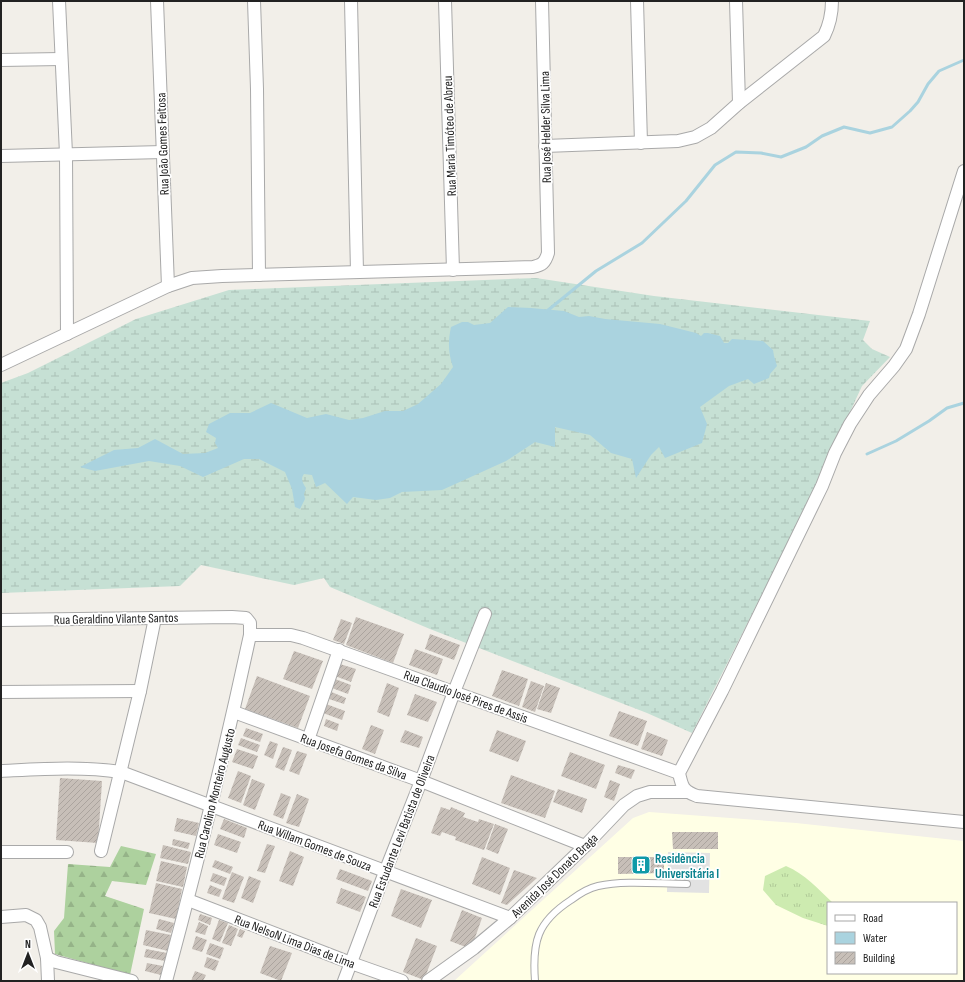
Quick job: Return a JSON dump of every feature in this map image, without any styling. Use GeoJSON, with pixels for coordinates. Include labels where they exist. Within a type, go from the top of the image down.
{"type":"FeatureCollection","features":[{"type":"Feature","properties":{"kind":"street"},"geometry":{"type":"LineString","coordinates":[[59,1],[66,154],[67,334]]}},
{"type":"Feature","properties":{"kind":"street","name":"Rua João Gomes Feitosa"},"geometry":{"type":"LineString","coordinates":[[157,1],[168,286]]}},
{"type":"Feature","properties":{"kind":"street"},"geometry":{"type":"LineString","coordinates":[[254,1],[257,97],[259,275]]}},
{"type":"Feature","properties":{"kind":"street"},"geometry":{"type":"LineString","coordinates":[[351,1],[357,272]]}},
{"type":"Feature","properties":{"kind":"street","name":"Rua Maria Timóteo de Abreu"},"geometry":{"type":"LineString","coordinates":[[445,1],[453,270]]}},
{"type":"Feature","properties":{"kind":"street","name":"Rua José Helder Silva Lima"},"geometry":{"type":"LineString","coordinates":[[453,270],[533,267],[541,266],[546,262],[548,253],[542,1]]}},
{"type":"Feature","properties":{"kind":"street"},"geometry":{"type":"LineString","coordinates":[[638,1],[641,143]]}},
{"type":"Feature","properties":{"kind":"street"},"geometry":{"type":"LineString","coordinates":[[736,1],[738,103]]}},
{"type":"Feature","properties":{"kind":"street"},"geometry":{"type":"LineString","coordinates":[[546,146],[678,141],[695,137],[711,128],[738,103],[824,36],[829,27],[832,16],[832,1]]}},
{"type":"Feature","properties":{"kind":"street"},"geometry":{"type":"LineString","coordinates":[[1,60],[61,58]]}},
{"type":"Feature","properties":{"kind":"street"},"geometry":{"type":"LineString","coordinates":[[1,156],[163,152]]}},
{"type":"Feature","properties":{"kind":"street"},"geometry":{"type":"LineString","coordinates":[[686,792],[681,784],[679,773],[726,684],[822,486],[835,453],[850,424],[869,395],[894,366],[906,349],[919,314],[964,171]]}},
{"type":"Feature","properties":{"kind":"street"},"geometry":{"type":"LineString","coordinates":[[1,365],[168,286],[192,278],[453,270]]}},
{"type":"Feature","properties":{"kind":"street","name":"Rua Estudante Levi Batista de Oliveira"},"geometry":{"type":"LineString","coordinates":[[344,981],[384,872],[421,781],[485,614]]}},
{"type":"Feature","properties":{"kind":"street","name":"Rua Geraldino Vilante Santos"},"geometry":{"type":"LineString","coordinates":[[1,620],[232,616]]}},
{"type":"Feature","properties":{"kind":"street","name":"Rua Carolino Monteiro Augusto"},"geometry":{"type":"LineString","coordinates":[[166,981],[188,900],[234,712],[250,635],[250,623],[246,618],[232,616]]}},
{"type":"Feature","properties":{"kind":"street"},"geometry":{"type":"LineString","coordinates":[[101,851],[121,772],[155,618]]}},
{"type":"Feature","properties":{"kind":"street","name":"Rua Claudio José Pires de Assis"},"geometry":{"type":"LineString","coordinates":[[250,635],[291,635],[339,650],[679,773]]}},
{"type":"Feature","properties":{"kind":"street"},"geometry":{"type":"LineString","coordinates":[[308,740],[339,650]]}},
{"type":"Feature","properties":{"kind":"street"},"geometry":{"type":"LineString","coordinates":[[1,692],[140,690]]}},
{"type":"Feature","properties":{"kind":"street","name":"Rua Josefa Gomes da Silva"},"geometry":{"type":"LineString","coordinates":[[234,712],[421,781],[585,846]]}},
{"type":"Feature","properties":{"kind":"street","name":"Rua Willam Gomes de Souza"},"geometry":{"type":"LineString","coordinates":[[1,771],[97,768],[121,772],[384,872],[510,918]]}},
{"type":"Feature","properties":{"kind":"street","name":"Avenida José Donato Braga"},"geometry":{"type":"LineString","coordinates":[[428,981],[474,948],[510,918],[585,846],[624,805],[637,796],[650,792],[686,792],[697,796],[964,822]]}},
{"type":"Feature","properties":{"kind":"street"},"geometry":{"type":"LineString","coordinates":[[1,852],[67,852]]}},
{"type":"Feature","properties":{"kind":"street","name":"Rua NelsoN Lima Dias de Lima"},"geometry":{"type":"LineString","coordinates":[[188,900],[351,963],[402,981]]}},
{"type":"Feature","properties":{"kind":"street"},"geometry":{"type":"LineString","coordinates":[[1,917],[26,915],[36,920],[40,927],[47,958],[48,981]]}},
{"type":"Feature","properties":{"kind":"street"},"geometry":{"type":"LineString","coordinates":[[47,958],[56,962],[131,981]]}},
{"type":"Feature","properties":{"kind":"lane"},"geometry":{"type":"LineString","coordinates":[[535,981],[535,943],[543,925],[558,909],[579,894],[597,886],[619,883],[687,884]]}},
{"type":"Feature","properties":{"kind":"shaded area"},"geometry":{"type":"Polygon","coordinates":[[[649,812],[796,823],[964,841],[964,981],[454,981],[633,818],[649,812]]]}},
{"type":"Feature","properties":{"kind":"shaded area"},"geometry":{"type":"Polygon","coordinates":[[[668,852],[710,853],[709,893],[667,892],[668,852]]]}},
{"type":"Feature","properties":{"kind":"green space"},"geometry":{"type":"Polygon","coordinates":[[[536,278],[654,296],[870,321],[863,340],[872,349],[890,357],[862,386],[806,507],[692,733],[647,713],[430,629],[330,587],[324,578],[294,585],[201,565],[180,586],[1,593],[1,383],[28,373],[136,319],[229,290],[536,278]]]}},
{"type":"Feature","properties":{"kind":"green space"},"geometry":{"type":"Polygon","coordinates":[[[121,846],[156,854],[146,885],[112,881],[105,896],[144,909],[130,975],[55,954],[54,931],[64,918],[68,864],[110,867],[121,846]]]}},
{"type":"Feature","properties":{"kind":"green space"},"geometry":{"type":"Polygon","coordinates":[[[786,866],[793,869],[817,887],[832,902],[827,902],[827,926],[803,918],[776,905],[763,890],[765,876],[786,866]]]}},
{"type":"Feature","properties":{"kind":"water"},"geometry":{"type":"Polygon","coordinates":[[[508,307],[564,311],[579,317],[589,316],[660,324],[696,333],[701,336],[704,333],[708,333],[720,336],[724,343],[728,343],[732,339],[763,341],[773,350],[777,366],[770,374],[769,378],[754,384],[748,379],[729,386],[700,407],[707,424],[702,443],[665,458],[659,447],[651,455],[636,478],[632,459],[611,453],[590,435],[555,427],[555,447],[535,442],[506,461],[442,490],[402,492],[390,498],[376,500],[353,497],[347,504],[325,483],[316,487],[312,475],[304,474],[302,479],[306,488],[304,494],[305,499],[300,509],[295,507],[292,489],[285,472],[259,459],[244,459],[203,477],[180,466],[149,461],[95,471],[80,467],[114,450],[138,448],[155,439],[183,454],[205,453],[218,448],[215,443],[216,438],[206,432],[209,424],[230,413],[250,413],[271,403],[307,418],[326,414],[349,420],[363,418],[385,411],[403,411],[418,404],[441,384],[453,367],[449,347],[451,327],[462,322],[468,322],[474,325],[490,323],[508,307]]]}},
{"type":"Feature","properties":{"kind":"building"},"geometry":{"type":"Polygon","coordinates":[[[356,617],[404,634],[393,663],[346,645],[356,617]]]}},
{"type":"Feature","properties":{"kind":"building"},"geometry":{"type":"Polygon","coordinates":[[[341,619],[352,623],[344,644],[333,640],[341,619]]]}},
{"type":"Feature","properties":{"kind":"building"},"geometry":{"type":"Polygon","coordinates":[[[430,634],[460,645],[454,660],[425,649],[430,634]]]}},
{"type":"Feature","properties":{"kind":"building"},"geometry":{"type":"Polygon","coordinates":[[[415,649],[443,659],[437,675],[409,665],[415,649]]]}},
{"type":"Feature","properties":{"kind":"building"},"geometry":{"type":"Polygon","coordinates":[[[294,651],[323,661],[312,689],[283,679],[294,651]]]}},
{"type":"Feature","properties":{"kind":"building"},"geometry":{"type":"Polygon","coordinates":[[[340,664],[356,669],[351,682],[335,676],[340,664]]]}},
{"type":"Feature","properties":{"kind":"building"},"geometry":{"type":"Polygon","coordinates":[[[502,670],[528,679],[519,706],[492,696],[502,670]]]}},
{"type":"Feature","properties":{"kind":"building"},"geometry":{"type":"Polygon","coordinates":[[[257,676],[310,696],[298,728],[245,709],[257,676]]]}},
{"type":"Feature","properties":{"kind":"building"},"geometry":{"type":"Polygon","coordinates":[[[335,679],[351,685],[348,694],[332,688],[335,679]]]}},
{"type":"Feature","properties":{"kind":"building"},"geometry":{"type":"Polygon","coordinates":[[[531,681],[544,686],[535,712],[522,707],[531,681]]]}},
{"type":"Feature","properties":{"kind":"building"},"geometry":{"type":"Polygon","coordinates":[[[387,683],[399,688],[389,717],[377,712],[387,683]]]}},
{"type":"Feature","properties":{"kind":"building"},"geometry":{"type":"Polygon","coordinates":[[[546,683],[560,688],[551,713],[537,709],[546,683]]]}},
{"type":"Feature","properties":{"kind":"building"},"geometry":{"type":"Polygon","coordinates":[[[329,691],[346,698],[344,704],[326,698],[329,691]]]}},
{"type":"Feature","properties":{"kind":"building"},"geometry":{"type":"Polygon","coordinates":[[[415,694],[437,702],[428,722],[407,715],[415,694]]]}},
{"type":"Feature","properties":{"kind":"building"},"geometry":{"type":"Polygon","coordinates":[[[326,704],[345,711],[342,720],[323,713],[326,704]]]}},
{"type":"Feature","properties":{"kind":"building"},"geometry":{"type":"Polygon","coordinates":[[[619,711],[647,721],[638,746],[609,736],[619,711]]]}},
{"type":"Feature","properties":{"kind":"building"},"geometry":{"type":"Polygon","coordinates":[[[326,719],[339,724],[337,731],[324,726],[326,719]]]}},
{"type":"Feature","properties":{"kind":"building"},"geometry":{"type":"Polygon","coordinates":[[[371,725],[384,730],[375,754],[362,749],[371,725]]]}},
{"type":"Feature","properties":{"kind":"building"},"geometry":{"type":"Polygon","coordinates":[[[246,728],[263,734],[260,742],[243,736],[246,728]]]}},
{"type":"Feature","properties":{"kind":"building"},"geometry":{"type":"Polygon","coordinates":[[[405,730],[423,737],[419,748],[400,742],[405,730]]]}},
{"type":"Feature","properties":{"kind":"building"},"geometry":{"type":"Polygon","coordinates":[[[497,730],[526,741],[518,762],[489,751],[497,730]]]}},
{"type":"Feature","properties":{"kind":"building"},"geometry":{"type":"Polygon","coordinates":[[[647,732],[668,740],[662,756],[641,749],[647,732]]]}},
{"type":"Feature","properties":{"kind":"building"},"geometry":{"type":"Polygon","coordinates":[[[241,738],[260,745],[257,752],[238,745],[241,738]]]}},
{"type":"Feature","properties":{"kind":"building"},"geometry":{"type":"Polygon","coordinates":[[[270,741],[278,744],[273,759],[264,755],[270,741]]]}},
{"type":"Feature","properties":{"kind":"building"},"geometry":{"type":"Polygon","coordinates":[[[283,747],[292,750],[284,771],[275,767],[283,747]]]}},
{"type":"Feature","properties":{"kind":"building"},"geometry":{"type":"Polygon","coordinates":[[[237,749],[258,756],[253,769],[232,762],[237,749]]]}},
{"type":"Feature","properties":{"kind":"building"},"geometry":{"type":"Polygon","coordinates":[[[297,751],[307,754],[299,775],[289,771],[297,751]]]}},
{"type":"Feature","properties":{"kind":"building"},"geometry":{"type":"Polygon","coordinates":[[[570,752],[605,765],[596,789],[561,776],[570,752]]]}},
{"type":"Feature","properties":{"kind":"building"},"geometry":{"type":"Polygon","coordinates":[[[618,765],[635,770],[631,779],[615,773],[618,765]]]}},
{"type":"Feature","properties":{"kind":"building"},"geometry":{"type":"Polygon","coordinates":[[[238,771],[251,776],[241,803],[228,798],[238,771]]]}},
{"type":"Feature","properties":{"kind":"building"},"geometry":{"type":"Polygon","coordinates":[[[511,775],[555,791],[545,818],[501,803],[511,775]]]}},
{"type":"Feature","properties":{"kind":"building"},"geometry":{"type":"Polygon","coordinates":[[[60,778],[102,781],[98,843],[56,840],[60,778]]]}},
{"type":"Feature","properties":{"kind":"building"},"geometry":{"type":"Polygon","coordinates":[[[252,779],[265,784],[255,810],[243,805],[252,779]]]}},
{"type":"Feature","properties":{"kind":"building"},"geometry":{"type":"Polygon","coordinates":[[[610,780],[620,784],[614,801],[604,797],[610,780]]]}},
{"type":"Feature","properties":{"kind":"building"},"geometry":{"type":"Polygon","coordinates":[[[558,789],[587,799],[582,813],[553,802],[558,789]]]}},
{"type":"Feature","properties":{"kind":"building"},"geometry":{"type":"Polygon","coordinates":[[[281,793],[291,797],[283,819],[273,815],[281,793]]]}},
{"type":"Feature","properties":{"kind":"building"},"geometry":{"type":"Polygon","coordinates":[[[297,794],[309,799],[299,827],[286,823],[297,794]]]}},
{"type":"Feature","properties":{"kind":"building"},"geometry":{"type":"Polygon","coordinates":[[[441,807],[450,810],[451,807],[465,813],[463,817],[478,822],[479,819],[494,824],[484,850],[455,840],[456,837],[442,832],[440,836],[431,833],[441,807]]]}},
{"type":"Feature","properties":{"kind":"building"},"geometry":{"type":"Polygon","coordinates":[[[177,818],[199,823],[196,836],[174,831],[177,818]]]}},
{"type":"Feature","properties":{"kind":"building"},"geometry":{"type":"Polygon","coordinates":[[[224,819],[247,828],[244,838],[220,829],[224,819]]]}},
{"type":"Feature","properties":{"kind":"building"},"geometry":{"type":"Polygon","coordinates":[[[495,824],[508,829],[498,854],[486,849],[495,824]]]}},
{"type":"Feature","properties":{"kind":"building"},"geometry":{"type":"Polygon","coordinates":[[[672,832],[718,832],[718,849],[673,849],[672,832]]]}},
{"type":"Feature","properties":{"kind":"building"},"geometry":{"type":"Polygon","coordinates":[[[218,834],[241,842],[237,853],[214,845],[218,834]]]}},
{"type":"Feature","properties":{"kind":"building"},"geometry":{"type":"Polygon","coordinates":[[[173,839],[190,843],[188,849],[172,845],[173,839]]]}},
{"type":"Feature","properties":{"kind":"building"},"geometry":{"type":"Polygon","coordinates":[[[267,844],[275,846],[265,873],[257,871],[267,844]]]}},
{"type":"Feature","properties":{"kind":"building"},"geometry":{"type":"Polygon","coordinates":[[[163,845],[191,852],[188,864],[160,858],[163,845]]]}},
{"type":"Feature","properties":{"kind":"building"},"geometry":{"type":"Polygon","coordinates":[[[290,851],[304,857],[293,886],[279,881],[290,851]]]}},
{"type":"Feature","properties":{"kind":"building"},"geometry":{"type":"Polygon","coordinates":[[[482,857],[510,868],[500,895],[472,884],[482,857]]]}},
{"type":"Feature","properties":{"kind":"building","name":"Residência Universitária I"},"geometry":{"type":"Polygon","coordinates":[[[618,857],[664,857],[664,873],[618,874],[618,857]]]}},
{"type":"Feature","properties":{"kind":"building"},"geometry":{"type":"Polygon","coordinates":[[[215,860],[233,867],[230,874],[212,867],[215,860]]]}},
{"type":"Feature","properties":{"kind":"building"},"geometry":{"type":"Polygon","coordinates":[[[161,861],[187,867],[183,887],[156,881],[161,861]]]}},
{"type":"Feature","properties":{"kind":"building"},"geometry":{"type":"Polygon","coordinates":[[[340,869],[372,881],[368,891],[336,879],[340,869]]]}},
{"type":"Feature","properties":{"kind":"building"},"geometry":{"type":"Polygon","coordinates":[[[514,870],[537,878],[507,905],[501,903],[514,870]]]}},
{"type":"Feature","properties":{"kind":"building"},"geometry":{"type":"Polygon","coordinates":[[[232,872],[244,877],[234,903],[222,899],[232,872]]]}},
{"type":"Feature","properties":{"kind":"building"},"geometry":{"type":"Polygon","coordinates":[[[213,873],[227,878],[224,886],[210,881],[213,873]]]}},
{"type":"Feature","properties":{"kind":"building"},"geometry":{"type":"Polygon","coordinates":[[[249,876],[261,881],[253,903],[241,898],[249,876]]]}},
{"type":"Feature","properties":{"kind":"building"},"geometry":{"type":"Polygon","coordinates":[[[156,883],[182,889],[176,919],[149,913],[156,883]]]}},
{"type":"Feature","properties":{"kind":"building"},"geometry":{"type":"Polygon","coordinates":[[[210,885],[222,890],[219,897],[207,893],[210,885]]]}},
{"type":"Feature","properties":{"kind":"building"},"geometry":{"type":"Polygon","coordinates":[[[341,888],[366,897],[360,912],[336,903],[341,888]]]}},
{"type":"Feature","properties":{"kind":"building"},"geometry":{"type":"Polygon","coordinates":[[[401,889],[432,900],[421,928],[391,916],[401,889]]]}},
{"type":"Feature","properties":{"kind":"building"},"geometry":{"type":"Polygon","coordinates":[[[462,910],[482,918],[471,949],[450,941],[462,910]]]}},
{"type":"Feature","properties":{"kind":"building"},"geometry":{"type":"Polygon","coordinates":[[[200,914],[212,918],[210,925],[198,920],[200,914]]]}},
{"type":"Feature","properties":{"kind":"building"},"geometry":{"type":"Polygon","coordinates":[[[159,919],[174,923],[171,933],[156,929],[159,919]]]}},
{"type":"Feature","properties":{"kind":"building"},"geometry":{"type":"Polygon","coordinates":[[[219,920],[228,923],[220,942],[212,939],[219,920]]]}},
{"type":"Feature","properties":{"kind":"building"},"geometry":{"type":"Polygon","coordinates":[[[199,922],[208,926],[205,935],[195,932],[199,922]]]}},
{"type":"Feature","properties":{"kind":"building"},"geometry":{"type":"Polygon","coordinates":[[[229,925],[238,929],[231,946],[222,943],[229,925]]]}},
{"type":"Feature","properties":{"kind":"building"},"geometry":{"type":"Polygon","coordinates":[[[240,929],[245,931],[242,938],[237,936],[240,929]]]}},
{"type":"Feature","properties":{"kind":"building"},"geometry":{"type":"Polygon","coordinates":[[[146,930],[171,935],[168,951],[143,945],[146,930]]]}},
{"type":"Feature","properties":{"kind":"building"},"geometry":{"type":"Polygon","coordinates":[[[196,936],[207,940],[202,952],[192,949],[196,936]]]}},
{"type":"Feature","properties":{"kind":"building"},"geometry":{"type":"Polygon","coordinates":[[[416,938],[437,946],[424,980],[403,972],[416,938]]]}},
{"type":"Feature","properties":{"kind":"building"},"geometry":{"type":"Polygon","coordinates":[[[210,943],[224,948],[220,959],[206,954],[210,943]]]}},
{"type":"Feature","properties":{"kind":"building"},"geometry":{"type":"Polygon","coordinates":[[[270,946],[292,953],[281,981],[260,973],[270,946]]]}},
{"type":"Feature","properties":{"kind":"building"},"geometry":{"type":"Polygon","coordinates":[[[146,949],[167,953],[165,961],[144,957],[146,949]]]}},
{"type":"Feature","properties":{"kind":"building"},"geometry":{"type":"Polygon","coordinates":[[[207,957],[219,961],[215,971],[204,967],[207,957]]]}},
{"type":"Feature","properties":{"kind":"building"},"geometry":{"type":"Polygon","coordinates":[[[147,963],[163,966],[161,975],[145,971],[147,963]]]}},
{"type":"Feature","properties":{"kind":"building"},"geometry":{"type":"Polygon","coordinates":[[[195,971],[206,975],[203,981],[191,981],[195,971]]]}},
{"type":"Feature","properties":{"kind":"waterway"},"geometry":{"type":"LineString","coordinates":[[547,311],[596,271],[642,243],[686,201],[715,165],[736,152],[761,153],[781,157],[806,147],[822,136],[844,127],[870,133],[892,127],[918,102],[928,84],[939,71],[964,60]]}},
{"type":"Feature","properties":{"kind":"waterway"},"geometry":{"type":"LineString","coordinates":[[867,454],[896,441],[947,408],[964,403]]}},
{"type":"Feature","properties":{"kind":"place","name":"Residência Universitária I"},"geometry":{"type":"Point","coordinates":[641,865]}}]}
